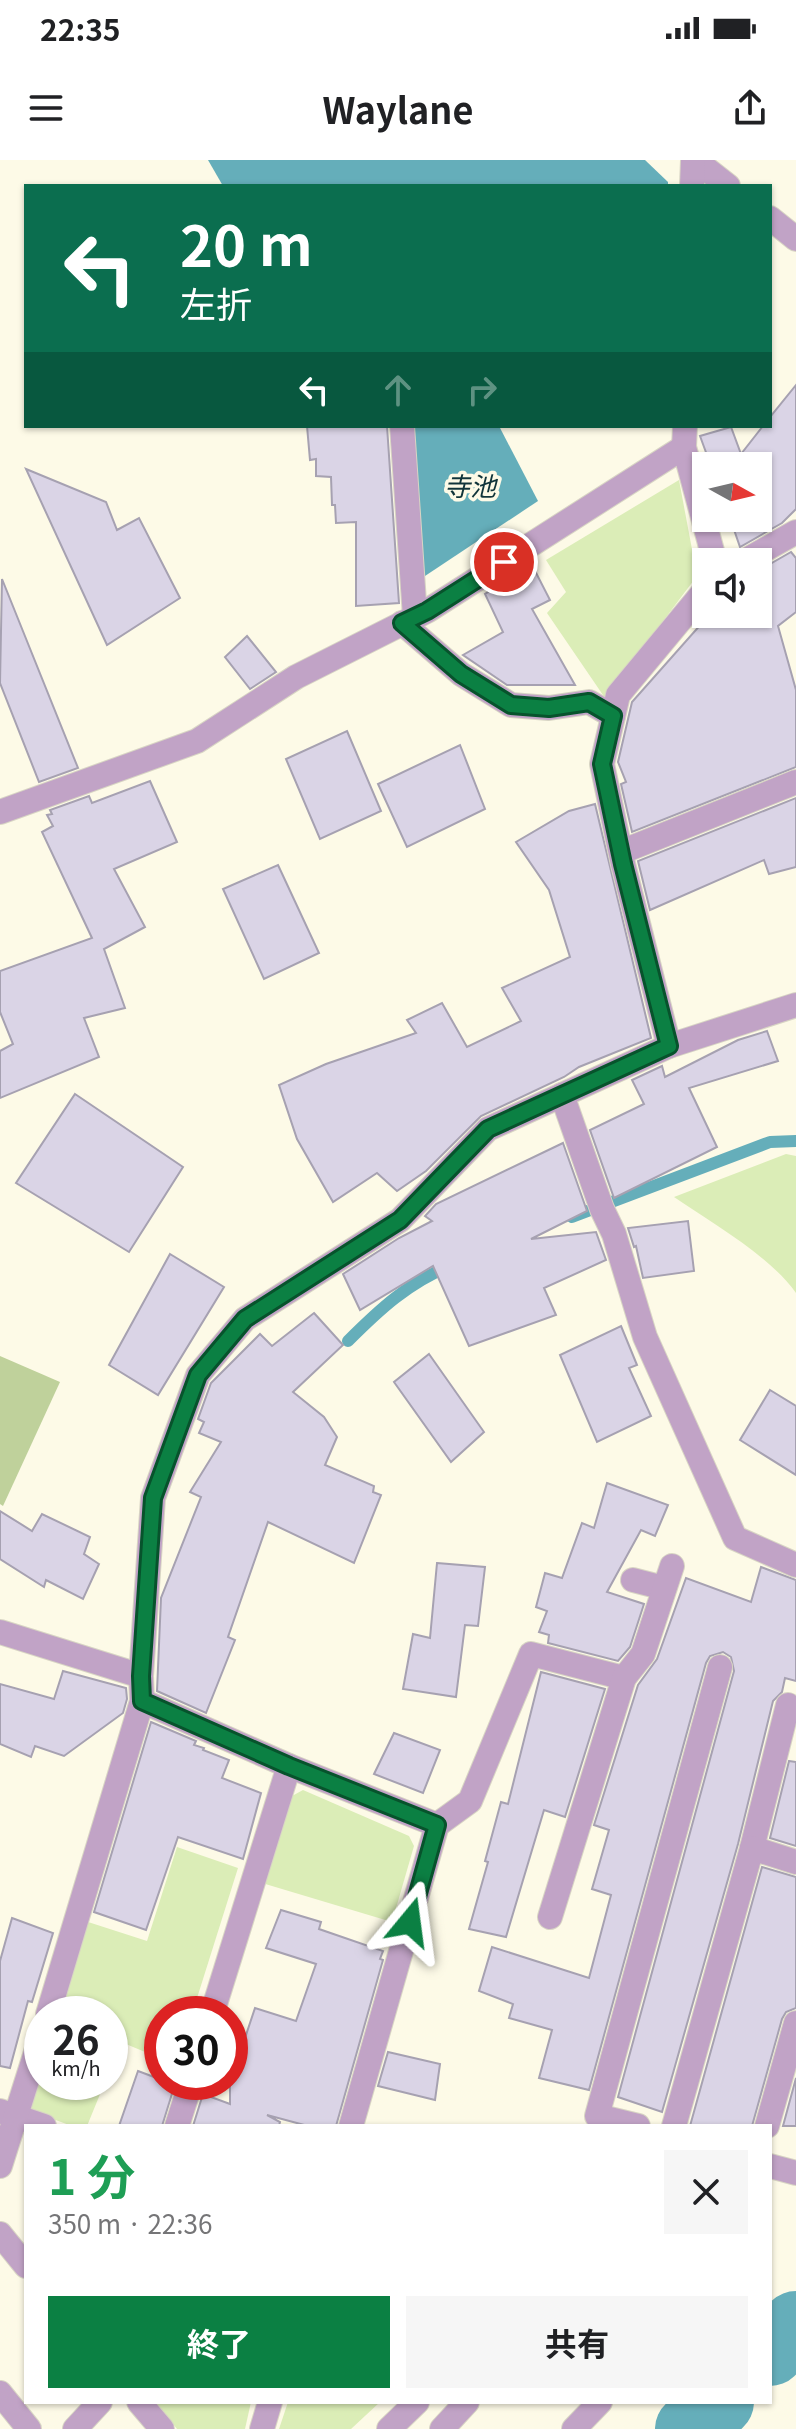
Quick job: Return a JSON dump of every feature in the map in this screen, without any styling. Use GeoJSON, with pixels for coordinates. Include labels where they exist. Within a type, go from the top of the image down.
{"type":"FeatureCollection","features":[{"type":"Feature","properties":{"kind":"street"},"geometry":{"type":"LineString","coordinates":[[692,184],[694,160]]}},
{"type":"Feature","properties":{"kind":"street"},"geometry":{"type":"LineString","coordinates":[[694,160],[725,184]]}},
{"type":"Feature","properties":{"kind":"street"},"geometry":{"type":"LineString","coordinates":[[772,220],[796,239]]}},
{"type":"Feature","properties":{"kind":"street"},"geometry":{"type":"LineString","coordinates":[[402,428],[409,620],[461,674],[511,705],[549,708],[589,702],[613,716]]}},
{"type":"Feature","properties":{"kind":"street"},"geometry":{"type":"LineString","coordinates":[[0,812],[197,741],[296,677],[409,620],[684,436],[712,548]]}},
{"type":"Feature","properties":{"kind":"street"},"geometry":{"type":"LineString","coordinates":[[772,548],[795,537]]}},
{"type":"Feature","properties":{"kind":"street"},"geometry":{"type":"LineString","coordinates":[[669,1046],[602,764],[618,695],[692,606]]}},
{"type":"Feature","properties":{"kind":"street"},"geometry":{"type":"LineString","coordinates":[[621,852],[796,782]]}},
{"type":"Feature","properties":{"kind":"street"},"geometry":{"type":"LineString","coordinates":[[53,1996],[142,1701],[153,1498],[198,1375],[245,1319],[400,1220],[488,1129],[669,1046],[796,1005]]}},
{"type":"Feature","properties":{"kind":"street"},"geometry":{"type":"LineString","coordinates":[[562,1095],[600,1205],[614,1234],[645,1337],[735,1538],[796,1565]]}},
{"type":"Feature","properties":{"kind":"street"},"geometry":{"type":"LineString","coordinates":[[550,1917],[624,1678],[643,1654],[668,1577],[633,1580]]}},
{"type":"Feature","properties":{"kind":"street"},"geometry":{"type":"LineString","coordinates":[[0,1632],[141,1676]]}},
{"type":"Feature","properties":{"kind":"street"},"geometry":{"type":"LineString","coordinates":[[352,2124],[437,1825],[470,1801],[531,1654],[624,1678]]}},
{"type":"Feature","properties":{"kind":"street"},"geometry":{"type":"LineString","coordinates":[[619,2124],[590,2121],[720,1667]]}},
{"type":"Feature","properties":{"kind":"street"},"geometry":{"type":"LineString","coordinates":[[142,1701],[289,1766],[437,1825]]}},
{"type":"Feature","properties":{"kind":"street"},"geometry":{"type":"LineString","coordinates":[[675,2124],[752,1848],[788,1705]]}},
{"type":"Feature","properties":{"kind":"street"},"geometry":{"type":"LineString","coordinates":[[218,1996],[289,1766]]}},
{"type":"Feature","properties":{"kind":"street"},"geometry":{"type":"LineString","coordinates":[[752,1848],[796,1862]]}},
{"type":"Feature","properties":{"kind":"street"},"geometry":{"type":"LineString","coordinates":[[768,2124],[796,2023]]}},
{"type":"Feature","properties":{"kind":"street"},"geometry":{"type":"LineString","coordinates":[[0,2166],[9,2114],[24,2077]]}},
{"type":"Feature","properties":{"kind":"street"},"geometry":{"type":"LineString","coordinates":[[178,2124],[185,2100]]}},
{"type":"Feature","properties":{"kind":"street"},"geometry":{"type":"LineString","coordinates":[[9,2114],[38,2124]]}},
{"type":"Feature","properties":{"kind":"street"},"geometry":{"type":"LineString","coordinates":[[772,2167],[796,2173]]}},
{"type":"Feature","properties":{"kind":"street"},"geometry":{"type":"LineString","coordinates":[[0,2234],[24,2264]]}},
{"type":"Feature","properties":{"kind":"street"},"geometry":{"type":"LineString","coordinates":[[0,2393],[29,2429]]}},
{"type":"Feature","properties":{"kind":"street"},"geometry":{"type":"LineString","coordinates":[[75,2429],[98,2404]]}},
{"type":"Feature","properties":{"kind":"street"},"geometry":{"type":"LineString","coordinates":[[141,2404],[162,2429]]}},
{"type":"Feature","properties":{"kind":"street"},"geometry":{"type":"LineString","coordinates":[[262,2429],[269,2404]]}},
{"type":"Feature","properties":{"kind":"street"},"geometry":{"type":"LineString","coordinates":[[389,2429],[415,2404]]}},
{"type":"Feature","properties":{"kind":"street"},"geometry":{"type":"LineString","coordinates":[[442,2429],[465,2404]]}},
{"type":"Feature","properties":{"kind":"street"},"geometry":{"type":"LineString","coordinates":[[574,2429],[598,2404]]}},
{"type":"Feature","properties":{"kind":"green space"},"geometry":{"type":"Polygon","coordinates":[[[679,480],[692,549],[692,583],[605,698],[547,613],[566,592],[546,560],[679,480]]]}},
{"type":"Feature","properties":{"kind":"green space"},"geometry":{"type":"Polygon","coordinates":[[[786,1154],[796,1156],[796,1293],[756,1253],[674,1197],[786,1154]]]}},
{"type":"Feature","properties":{"kind":"green space"},"geometry":{"type":"Polygon","coordinates":[[[0,1356],[60,1382],[3,1506],[0,1504],[0,1356]]]}},
{"type":"Feature","properties":{"kind":"green space"},"geometry":{"type":"Polygon","coordinates":[[[303,1790],[409,1836],[414,1846],[392,1922],[262,1883],[292,1796],[303,1790]]]}},
{"type":"Feature","properties":{"kind":"green space"},"geometry":{"type":"Polygon","coordinates":[[[177,1847],[238,1868],[198,1996],[144,1996],[144,2052],[128,2045],[128,1996],[62,1996],[85,1921],[147,1941],[177,1847]]]}},
{"type":"Feature","properties":{"kind":"green space"},"geometry":{"type":"Polygon","coordinates":[[[31,2100],[98,2100],[88,2124],[66,2124],[28,2110],[31,2100]]]}},
{"type":"Feature","properties":{"kind":"green space"},"geometry":{"type":"Polygon","coordinates":[[[158,2404],[251,2404],[245,2429],[177,2429],[158,2404]]]}},
{"type":"Feature","properties":{"kind":"green space"},"geometry":{"type":"Polygon","coordinates":[[[287,2404],[378,2404],[351,2429],[279,2429],[287,2404]]]}},
{"type":"Feature","properties":{"kind":"water"},"geometry":{"type":"Polygon","coordinates":[[[208,160],[645,160],[668,182],[668,184],[222,184],[208,160]]]}},
{"type":"Feature","properties":{"kind":"water","name":"寺池"},"geometry":{"type":"Polygon","coordinates":[[[414,428],[500,428],[538,501],[422,578],[414,428]]]}},
{"type":"Feature","properties":{"kind":"building"},"geometry":{"type":"Polygon","coordinates":[[[796,385],[796,509],[772,529],[772,452],[743,452],[761,428],[772,428],[772,415],[796,385]]]}},
{"type":"Feature","properties":{"kind":"building"},"geometry":{"type":"Polygon","coordinates":[[[307,428],[387,428],[399,603],[356,606],[356,522],[336,523],[331,477],[316,476],[316,459],[310,460],[307,428]]]}},
{"type":"Feature","properties":{"kind":"building"},"geometry":{"type":"Polygon","coordinates":[[[731,428],[740,452],[706,452],[700,436],[731,428]]]}},
{"type":"Feature","properties":{"kind":"building"},"geometry":{"type":"Polygon","coordinates":[[[26,469],[106,502],[117,530],[139,518],[180,598],[107,645],[26,469]]]}},
{"type":"Feature","properties":{"kind":"building"},"geometry":{"type":"Polygon","coordinates":[[[735,532],[766,532],[740,547],[735,532]]]}},
{"type":"Feature","properties":{"kind":"building"},"geometry":{"type":"Polygon","coordinates":[[[791,552],[796,558],[796,612],[778,626],[796,690],[796,767],[632,832],[621,784],[626,782],[618,762],[632,702],[698,628],[772,628],[772,563],[791,552]]]}},
{"type":"Feature","properties":{"kind":"building"},"geometry":{"type":"Polygon","coordinates":[[[532,565],[550,600],[532,609],[575,685],[507,685],[463,655],[503,632],[485,594],[532,565]]]}},
{"type":"Feature","properties":{"kind":"building"},"geometry":{"type":"Polygon","coordinates":[[[2,579],[78,768],[39,782],[0,683],[2,579]]]}},
{"type":"Feature","properties":{"kind":"building"},"geometry":{"type":"Polygon","coordinates":[[[247,636],[276,672],[250,689],[225,657],[247,636]]]}},
{"type":"Feature","properties":{"kind":"building"},"geometry":{"type":"Polygon","coordinates":[[[347,731],[381,811],[320,839],[286,759],[347,731]]]}},
{"type":"Feature","properties":{"kind":"building"},"geometry":{"type":"Polygon","coordinates":[[[460,745],[485,809],[407,847],[378,784],[460,745]]]}},
{"type":"Feature","properties":{"kind":"building"},"geometry":{"type":"Polygon","coordinates":[[[150,781],[177,842],[114,869],[145,927],[104,949],[125,1008],[84,1018],[99,1057],[0,1098],[0,1051],[13,1044],[0,1012],[0,971],[92,938],[42,832],[53,826],[47,815],[52,814],[50,810],[89,796],[92,803],[150,781]]]}},
{"type":"Feature","properties":{"kind":"building"},"geometry":{"type":"Polygon","coordinates":[[[796,798],[796,867],[769,874],[764,860],[650,910],[638,861],[796,798]]]}},
{"type":"Feature","properties":{"kind":"building"},"geometry":{"type":"Polygon","coordinates":[[[595,804],[651,1038],[579,1067],[481,1116],[426,1171],[397,1191],[377,1173],[333,1202],[297,1139],[279,1085],[326,1064],[416,1033],[407,1020],[442,1003],[467,1047],[521,1021],[502,988],[570,957],[549,890],[516,842],[569,811],[595,804]]]}},
{"type":"Feature","properties":{"kind":"building"},"geometry":{"type":"Polygon","coordinates":[[[278,865],[319,953],[264,979],[223,889],[278,865]]]}},
{"type":"Feature","properties":{"kind":"building"},"geometry":{"type":"Polygon","coordinates":[[[767,1031],[778,1061],[689,1088],[717,1147],[614,1198],[590,1130],[644,1104],[632,1080],[662,1066],[665,1077],[738,1040],[767,1031]]]}},
{"type":"Feature","properties":{"kind":"building"},"geometry":{"type":"Polygon","coordinates":[[[75,1094],[183,1167],[129,1252],[16,1183],[75,1094]]]}},
{"type":"Feature","properties":{"kind":"building"},"geometry":{"type":"Polygon","coordinates":[[[563,1143],[587,1211],[531,1239],[596,1232],[606,1260],[544,1288],[556,1315],[469,1346],[433,1266],[360,1310],[343,1274],[432,1221],[425,1216],[436,1204],[563,1143]]]}},
{"type":"Feature","properties":{"kind":"building"},"geometry":{"type":"Polygon","coordinates":[[[688,1221],[694,1271],[643,1278],[636,1246],[628,1228],[688,1221]]]}},
{"type":"Feature","properties":{"kind":"building"},"geometry":{"type":"Polygon","coordinates":[[[170,1254],[224,1287],[158,1395],[109,1365],[170,1254]]]}},
{"type":"Feature","properties":{"kind":"building"},"geometry":{"type":"Polygon","coordinates":[[[314,1313],[343,1345],[293,1392],[324,1417],[337,1437],[325,1465],[374,1486],[373,1492],[381,1495],[354,1563],[268,1522],[228,1637],[235,1640],[206,1713],[157,1691],[161,1598],[201,1497],[190,1492],[221,1442],[199,1433],[204,1422],[198,1419],[211,1383],[260,1334],[272,1346],[314,1313]]]}},
{"type":"Feature","properties":{"kind":"building"},"geometry":{"type":"Polygon","coordinates":[[[621,1326],[637,1365],[629,1368],[651,1416],[597,1442],[560,1355],[621,1326]]]}},
{"type":"Feature","properties":{"kind":"building"},"geometry":{"type":"Polygon","coordinates":[[[429,1354],[484,1432],[451,1462],[394,1382],[429,1354]]]}},
{"type":"Feature","properties":{"kind":"building"},"geometry":{"type":"Polygon","coordinates":[[[770,1390],[796,1406],[796,1475],[740,1440],[770,1390]]]}},
{"type":"Feature","properties":{"kind":"building"},"geometry":{"type":"Polygon","coordinates":[[[607,1483],[668,1505],[655,1536],[641,1530],[607,1592],[644,1604],[630,1647],[618,1661],[548,1643],[549,1635],[539,1632],[547,1611],[536,1607],[545,1573],[562,1578],[582,1523],[594,1528],[607,1483]]]}},
{"type":"Feature","properties":{"kind":"building"},"geometry":{"type":"Polygon","coordinates":[[[0,1511],[32,1531],[42,1514],[90,1537],[84,1554],[99,1564],[83,1599],[46,1580],[44,1587],[0,1559],[0,1511]]]}},
{"type":"Feature","properties":{"kind":"building"},"geometry":{"type":"Polygon","coordinates":[[[437,1563],[485,1567],[478,1626],[465,1625],[456,1697],[403,1689],[413,1634],[430,1638],[437,1563]]]}},
{"type":"Feature","properties":{"kind":"building"},"geometry":{"type":"Polygon","coordinates":[[[761,1567],[796,1580],[796,1681],[785,1678],[782,1692],[773,1701],[738,1844],[662,2112],[618,2097],[734,1671],[731,1657],[723,1652],[710,1656],[706,1663],[589,2090],[539,2078],[552,2030],[509,2018],[513,2004],[479,1991],[492,1947],[589,1978],[611,1895],[592,1889],[609,1830],[594,1825],[638,1685],[657,1659],[686,1578],[751,1602],[761,1567]]]}},
{"type":"Feature","properties":{"kind":"building"},"geometry":{"type":"Polygon","coordinates":[[[63,1671],[126,1688],[123,1713],[64,1756],[35,1746],[31,1757],[0,1744],[0,1684],[54,1699],[63,1671]]]}},
{"type":"Feature","properties":{"kind":"building"},"geometry":{"type":"Polygon","coordinates":[[[541,1672],[605,1689],[565,1817],[544,1810],[506,1937],[469,1929],[501,1802],[508,1804],[541,1672]]]}},
{"type":"Feature","properties":{"kind":"building"},"geometry":{"type":"Polygon","coordinates":[[[151,1722],[196,1741],[194,1745],[229,1760],[222,1778],[261,1793],[243,1859],[178,1837],[146,1930],[94,1912],[151,1722]]]}},
{"type":"Feature","properties":{"kind":"building"},"geometry":{"type":"Polygon","coordinates":[[[394,1733],[440,1750],[423,1793],[374,1774],[394,1733]]]}},
{"type":"Feature","properties":{"kind":"building"},"geometry":{"type":"Polygon","coordinates":[[[789,1761],[796,1762],[796,1846],[770,1838],[789,1761]]]}},
{"type":"Feature","properties":{"kind":"building"},"geometry":{"type":"Polygon","coordinates":[[[762,1867],[796,1877],[796,2008],[786,2012],[782,2019],[753,2124],[691,2124],[762,1867]]]}},
{"type":"Feature","properties":{"kind":"building"},"geometry":{"type":"Polygon","coordinates":[[[281,1910],[321,1922],[319,1929],[383,1951],[337,2124],[301,2124],[267,2115],[280,2124],[194,2124],[201,2100],[219,2100],[230,2104],[230,2100],[248,2100],[248,2029],[255,2008],[296,2021],[316,1964],[266,1948],[281,1910]]]}},
{"type":"Feature","properties":{"kind":"building"},"geometry":{"type":"Polygon","coordinates":[[[12,1918],[53,1933],[34,1996],[24,1996],[24,2016],[10,2068],[0,2066],[0,1961],[12,1918]]]}},
{"type":"Feature","properties":{"kind":"building"},"geometry":{"type":"Polygon","coordinates":[[[388,2052],[440,2064],[435,2100],[378,2086],[388,2052]]]}},
{"type":"Feature","properties":{"kind":"building"},"geometry":{"type":"Polygon","coordinates":[[[138,2071],[144,2073],[144,2100],[170,2100],[163,2124],[120,2124],[138,2071]]]}},
{"type":"Feature","properties":{"kind":"building"},"geometry":{"type":"Polygon","coordinates":[[[796,2078],[796,2126],[783,2126],[796,2078]]]}},
{"type":"Feature","properties":{"kind":"waterway"},"geometry":{"type":"LineString","coordinates":[[572,1217],[770,1142],[796,1141]]}},
{"type":"Feature","properties":{"kind":"waterway"},"geometry":{"type":"LineString","coordinates":[[348,1341],[395,1298],[451,1265]]}},
{"type":"Feature","properties":{"kind":"waterway"},"geometry":{"type":"LineString","coordinates":[[772,2349],[796,2326]]}},
{"type":"Feature","properties":{"kind":"waterway"},"geometry":{"type":"LineString","coordinates":[[690,2429],[717,2404]]}},
{"type":"Feature","properties":{"kind":"route"},"geometry":{"type":"LineString","coordinates":[[410,1922],[437,1825],[289,1766],[142,1701],[153,1498],[198,1375],[245,1319],[400,1220],[488,1129],[669,1046],[623,864],[602,764],[613,716],[589,702],[549,708],[511,705],[461,674],[402,623],[427,611],[504,562]]}}]}
